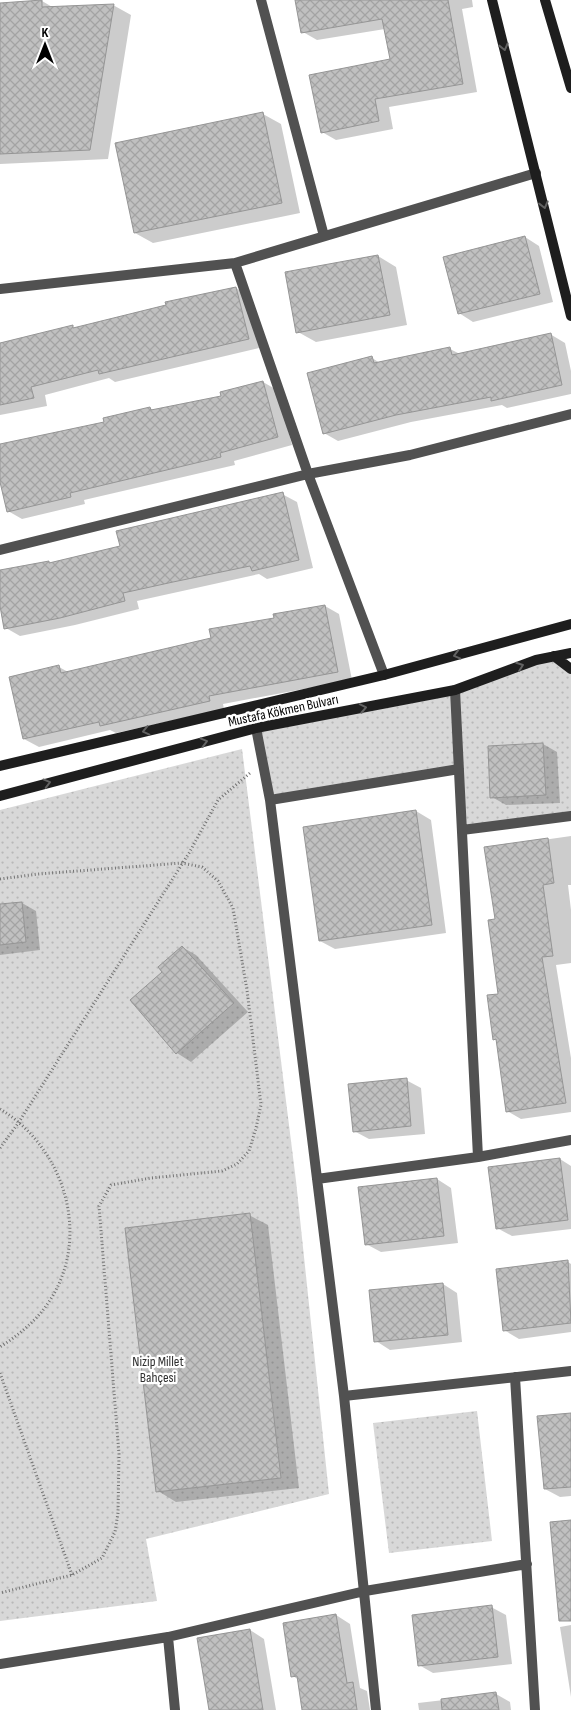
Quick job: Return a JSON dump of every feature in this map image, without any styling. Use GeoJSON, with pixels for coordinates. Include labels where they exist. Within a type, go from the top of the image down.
{"type":"FeatureCollection","features":[{"type":"Feature","properties":{"kind":"main road"},"geometry":{"type":"LineString","coordinates":[[492,0],[571,316]]}},
{"type":"Feature","properties":{"kind":"main road"},"geometry":{"type":"LineString","coordinates":[[545,0],[571,85]]}},
{"type":"Feature","properties":{"kind":"main road","name":"Mustafa Kökmen Bulvarı"},"geometry":{"type":"LineString","coordinates":[[0,766],[384,675],[571,624]]}},
{"type":"Feature","properties":{"kind":"main road","name":"Mustafa Kökmen Bulvarı"},"geometry":{"type":"LineString","coordinates":[[0,796],[256,728],[455,690],[536,660],[571,653]]}},
{"type":"Feature","properties":{"kind":"main road"},"geometry":{"type":"LineString","coordinates":[[554,656],[571,668]]}},
{"type":"Feature","properties":{"kind":"street"},"geometry":{"type":"LineString","coordinates":[[261,0],[324,236]]}},
{"type":"Feature","properties":{"kind":"street"},"geometry":{"type":"LineString","coordinates":[[0,289],[235,264],[536,173]]}},
{"type":"Feature","properties":{"kind":"street"},"geometry":{"type":"LineString","coordinates":[[235,264],[308,474],[384,675]]}},
{"type":"Feature","properties":{"kind":"street"},"geometry":{"type":"LineString","coordinates":[[0,550],[308,474],[410,455],[571,414]]}},
{"type":"Feature","properties":{"kind":"street"},"geometry":{"type":"LineString","coordinates":[[455,690],[478,1157]]}},
{"type":"Feature","properties":{"kind":"street"},"geometry":{"type":"LineString","coordinates":[[256,728],[270,800],[344,1396],[376,1710]]}},
{"type":"Feature","properties":{"kind":"street"},"geometry":{"type":"LineString","coordinates":[[270,800],[459,768]]}},
{"type":"Feature","properties":{"kind":"street"},"geometry":{"type":"LineString","coordinates":[[462,830],[571,816]]}},
{"type":"Feature","properties":{"kind":"street"},"geometry":{"type":"LineString","coordinates":[[317,1179],[478,1157],[571,1140]]}},
{"type":"Feature","properties":{"kind":"street"},"geometry":{"type":"LineString","coordinates":[[344,1396],[571,1371]]}},
{"type":"Feature","properties":{"kind":"street"},"geometry":{"type":"LineString","coordinates":[[515,1377],[535,1710]]}},
{"type":"Feature","properties":{"kind":"street"},"geometry":{"type":"LineString","coordinates":[[0,1664],[168,1637],[365,1591],[527,1564]]}},
{"type":"Feature","properties":{"kind":"street"},"geometry":{"type":"LineString","coordinates":[[168,1637],[175,1710]]}},
{"type":"Feature","properties":{"kind":"path"},"geometry":{"type":"LineString","coordinates":[[0,1148],[19,1122],[182,864],[218,800],[263,762]]}},
{"type":"Feature","properties":{"kind":"path"},"geometry":{"type":"LineString","coordinates":[[0,879],[38,874],[182,864],[202,867],[218,882],[232,908],[247,990],[261,1105],[249,1151],[237,1164],[222,1171],[151,1178],[111,1185],[102,1197],[100,1206],[119,1454],[118,1513],[115,1532],[102,1558],[72,1575],[0,1593]]}},
{"type":"Feature","properties":{"kind":"path"},"geometry":{"type":"LineString","coordinates":[[0,1109],[36,1137],[52,1159],[63,1184],[69,1211],[70,1239],[64,1266],[54,1291],[39,1314],[20,1334],[0,1347]]}},
{"type":"Feature","properties":{"kind":"path"},"geometry":{"type":"LineString","coordinates":[[0,1373],[72,1575]]}},
{"type":"Feature","properties":{"kind":"green space"},"geometry":{"type":"Polygon","coordinates":[[[554,656],[571,669],[571,816],[462,830],[459,769],[270,800],[256,728],[455,690],[554,656]]]}},
{"type":"Feature","properties":{"kind":"green space","name":"Nizip Millet Bahçesi"},"geometry":{"type":"Polygon","coordinates":[[[242,749],[296,1181],[329,1494],[146,1539],[157,1601],[0,1621],[0,810],[242,749]]]}},
{"type":"Feature","properties":{"kind":"green space"},"geometry":{"type":"Polygon","coordinates":[[[477,1411],[492,1541],[389,1553],[373,1423],[477,1411]]]}},
{"type":"Feature","properties":{"kind":"building"},"geometry":{"type":"Polygon","coordinates":[[[42,0],[42,7],[114,4],[90,150],[0,154],[0,3],[42,0]]]}},
{"type":"Feature","properties":{"kind":"building"},"geometry":{"type":"Polygon","coordinates":[[[295,0],[448,0],[463,84],[375,99],[379,121],[321,133],[309,75],[390,59],[382,19],[301,33],[295,0]]]}},
{"type":"Feature","properties":{"kind":"building"},"geometry":{"type":"Polygon","coordinates":[[[263,112],[282,203],[134,233],[115,143],[263,112]]]}},
{"type":"Feature","properties":{"kind":"building"},"geometry":{"type":"Polygon","coordinates":[[[525,236],[540,294],[458,314],[443,257],[525,236]]]}},
{"type":"Feature","properties":{"kind":"building"},"geometry":{"type":"Polygon","coordinates":[[[378,255],[390,315],[296,333],[285,272],[378,255]]]}},
{"type":"Feature","properties":{"kind":"building"},"geometry":{"type":"Polygon","coordinates":[[[236,287],[249,339],[99,374],[98,370],[31,387],[34,398],[0,405],[0,343],[73,325],[73,328],[166,305],[165,302],[236,287]]]}},
{"type":"Feature","properties":{"kind":"building"},"geometry":{"type":"Polygon","coordinates":[[[551,333],[562,385],[491,401],[491,397],[396,415],[323,434],[307,373],[372,356],[374,363],[450,347],[452,355],[551,333]]]}},
{"type":"Feature","properties":{"kind":"building"},"geometry":{"type":"Polygon","coordinates":[[[263,381],[278,437],[220,453],[221,457],[70,493],[71,497],[7,512],[0,482],[0,444],[104,422],[103,418],[150,407],[151,410],[221,396],[220,392],[263,381]]]}},
{"type":"Feature","properties":{"kind":"building"},"geometry":{"type":"Polygon","coordinates":[[[283,492],[299,560],[252,571],[250,566],[123,593],[125,601],[60,618],[4,629],[0,606],[0,570],[49,561],[49,563],[120,546],[116,531],[283,492]]]}},
{"type":"Feature","properties":{"kind":"building"},"geometry":{"type":"Polygon","coordinates":[[[325,605],[338,672],[209,696],[210,701],[100,726],[99,722],[23,739],[9,677],[59,665],[61,673],[211,638],[209,629],[274,618],[273,614],[325,605]]]}},
{"type":"Feature","properties":{"kind":"building"},"geometry":{"type":"Polygon","coordinates":[[[543,743],[546,795],[490,798],[488,746],[543,743]]]}},
{"type":"Feature","properties":{"kind":"building"},"geometry":{"type":"Polygon","coordinates":[[[416,810],[432,925],[319,941],[303,827],[416,810]]]}},
{"type":"Feature","properties":{"kind":"building"},"geometry":{"type":"Polygon","coordinates":[[[548,838],[554,883],[543,885],[553,956],[542,957],[566,1103],[506,1112],[496,1039],[493,1040],[487,995],[498,994],[488,920],[495,919],[484,847],[548,838]]]}},
{"type":"Feature","properties":{"kind":"building"},"geometry":{"type":"Polygon","coordinates":[[[22,902],[26,942],[0,945],[0,904],[22,902]]]}},
{"type":"Feature","properties":{"kind":"building"},"geometry":{"type":"Polygon","coordinates":[[[182,946],[234,1003],[176,1054],[130,1000],[162,972],[158,967],[182,946]]]}},
{"type":"Feature","properties":{"kind":"building"},"geometry":{"type":"Polygon","coordinates":[[[407,1078],[411,1126],[353,1132],[348,1084],[407,1078]]]}},
{"type":"Feature","properties":{"kind":"building"},"geometry":{"type":"Polygon","coordinates":[[[560,1158],[568,1220],[496,1229],[488,1167],[560,1158]]]}},
{"type":"Feature","properties":{"kind":"building"},"geometry":{"type":"Polygon","coordinates":[[[437,1178],[444,1236],[365,1245],[358,1187],[437,1178]]]}},
{"type":"Feature","properties":{"kind":"building"},"geometry":{"type":"Polygon","coordinates":[[[250,1213],[281,1478],[156,1492],[125,1228],[250,1213]]]}},
{"type":"Feature","properties":{"kind":"building"},"geometry":{"type":"Polygon","coordinates":[[[568,1260],[571,1323],[503,1331],[496,1269],[568,1260]]]}},
{"type":"Feature","properties":{"kind":"building"},"geometry":{"type":"Polygon","coordinates":[[[443,1283],[448,1335],[374,1342],[369,1290],[443,1283]]]}},
{"type":"Feature","properties":{"kind":"building"},"geometry":{"type":"Polygon","coordinates":[[[571,1413],[571,1487],[544,1489],[537,1416],[571,1413]]]}},
{"type":"Feature","properties":{"kind":"building"},"geometry":{"type":"Polygon","coordinates":[[[571,1520],[571,1621],[559,1621],[550,1522],[571,1520]]]}},
{"type":"Feature","properties":{"kind":"building"},"geometry":{"type":"Polygon","coordinates":[[[492,1605],[498,1657],[418,1666],[412,1615],[492,1605]]]}},
{"type":"Feature","properties":{"kind":"building"},"geometry":{"type":"Polygon","coordinates":[[[336,1614],[347,1683],[353,1682],[357,1710],[302,1710],[297,1676],[291,1677],[283,1623],[336,1614]]]}},
{"type":"Feature","properties":{"kind":"building"},"geometry":{"type":"Polygon","coordinates":[[[250,1629],[263,1710],[209,1710],[197,1638],[250,1629]]]}},
{"type":"Feature","properties":{"kind":"building"},"geometry":{"type":"Polygon","coordinates":[[[496,1692],[499,1710],[442,1710],[441,1699],[496,1692]]]}}]}
